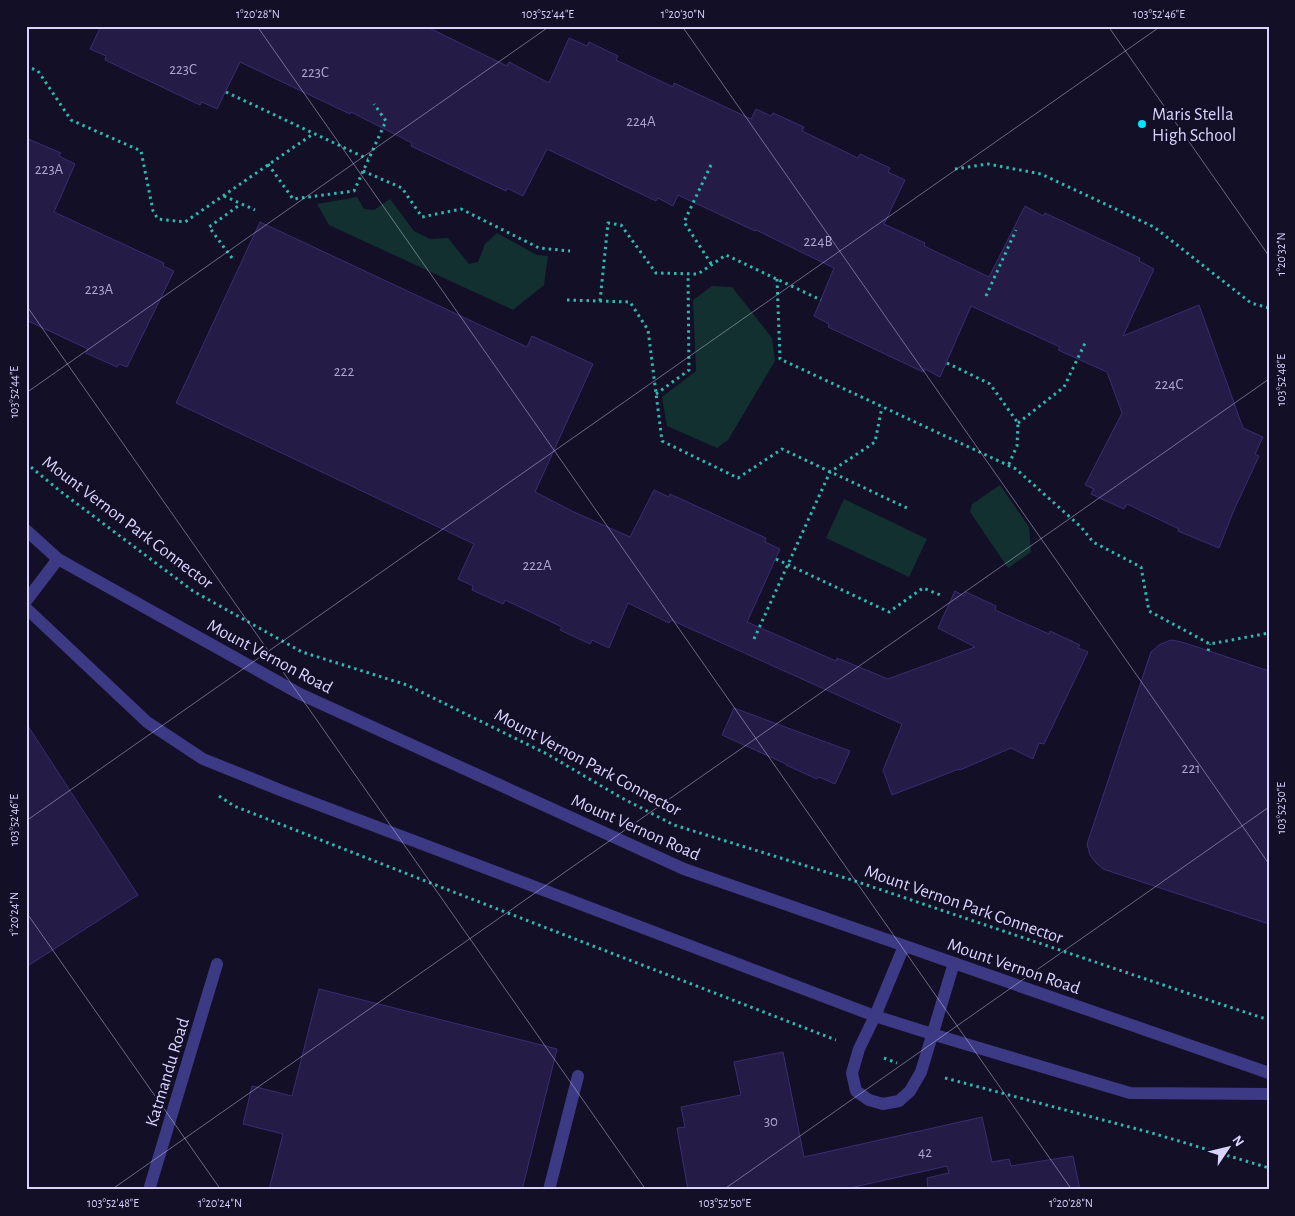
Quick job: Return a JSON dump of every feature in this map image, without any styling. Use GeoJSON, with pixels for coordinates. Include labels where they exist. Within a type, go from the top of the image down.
{"type":"FeatureCollection","features":[{"type":"Feature","properties":{"kind":"street","name":"Mount Vernon Road"},"geometry":{"type":"LineString","coordinates":[[26,530],[58,559],[300,694],[684,869],[1269,1073]]}},
{"type":"Feature","properties":{"kind":"street"},"geometry":{"type":"LineString","coordinates":[[26,601],[58,559]]}},
{"type":"Feature","properties":{"kind":"street"},"geometry":{"type":"LineString","coordinates":[[26,608],[147,722],[203,759],[285,792],[875,1016],[932,1034],[1130,1093],[1269,1094]]}},
{"type":"Feature","properties":{"kind":"street"},"geometry":{"type":"LineString","coordinates":[[904,946],[860,1049],[852,1073],[856,1091],[869,1100],[883,1104],[899,1101],[910,1091],[921,1072],[954,963]]}},
{"type":"Feature","properties":{"kind":"street","name":"Katmandu Road"},"geometry":{"type":"LineString","coordinates":[[149,1190],[217,964]]}},
{"type":"Feature","properties":{"kind":"street"},"geometry":{"type":"LineString","coordinates":[[549,1190],[578,1076]]}},
{"type":"Feature","properties":{"kind":"path"},"geometry":{"type":"LineString","coordinates":[[26,66],[38,71],[71,120],[141,151],[153,211],[158,219],[185,222],[313,134]]}},
{"type":"Feature","properties":{"kind":"path"},"geometry":{"type":"LineString","coordinates":[[226,92],[368,159]]}},
{"type":"Feature","properties":{"kind":"path"},"geometry":{"type":"LineString","coordinates":[[268,164],[293,199],[354,191],[386,122],[374,104]]}},
{"type":"Feature","properties":{"kind":"path"},"geometry":{"type":"LineString","coordinates":[[955,168],[988,164],[1041,174],[1154,227],[1251,303],[1269,308]]}},
{"type":"Feature","properties":{"kind":"path"},"geometry":{"type":"LineString","coordinates":[[711,165],[684,222],[712,265]]}},
{"type":"Feature","properties":{"kind":"path"},"geometry":{"type":"LineString","coordinates":[[363,171],[402,188],[422,217],[460,209],[539,248],[570,251]]}},
{"type":"Feature","properties":{"kind":"path"},"geometry":{"type":"LineString","coordinates":[[223,196],[255,210]]}},
{"type":"Feature","properties":{"kind":"path"},"geometry":{"type":"LineString","coordinates":[[232,258],[209,227],[241,204]]}},
{"type":"Feature","properties":{"kind":"path"},"geometry":{"type":"LineString","coordinates":[[600,301],[608,223],[621,225],[656,273],[698,274],[726,255],[821,300]]}},
{"type":"Feature","properties":{"kind":"path"},"geometry":{"type":"LineString","coordinates":[[986,296],[1016,230]]}},
{"type":"Feature","properties":{"kind":"path"},"geometry":{"type":"LineString","coordinates":[[656,395],[689,370],[688,274]]}},
{"type":"Feature","properties":{"kind":"path"},"geometry":{"type":"LineString","coordinates":[[777,279],[780,359],[1016,469],[1081,527],[1094,542],[1141,567],[1149,611],[1210,644],[1269,633]]}},
{"type":"Feature","properties":{"kind":"path"},"geometry":{"type":"LineString","coordinates":[[567,300],[630,302],[648,330],[662,441],[738,478],[782,448],[906,508]]}},
{"type":"Feature","properties":{"kind":"path"},"geometry":{"type":"LineString","coordinates":[[1018,423],[1064,387],[1086,341]]}},
{"type":"Feature","properties":{"kind":"path"},"geometry":{"type":"LineString","coordinates":[[947,363],[990,384],[1018,423],[1017,446],[1008,466]]}},
{"type":"Feature","properties":{"kind":"path"},"geometry":{"type":"LineString","coordinates":[[754,639],[830,472],[875,442],[882,407]]}},
{"type":"Feature","properties":{"kind":"path","name":"Mount Vernon Park Connector"},"geometry":{"type":"LineString","coordinates":[[26,463],[193,590],[302,652],[407,685],[547,754],[620,797],[674,825],[855,881],[1269,1020]]}},
{"type":"Feature","properties":{"kind":"path"},"geometry":{"type":"LineString","coordinates":[[776,559],[889,612],[923,588],[943,596]]}},
{"type":"Feature","properties":{"kind":"path"},"geometry":{"type":"LineString","coordinates":[[1208,651],[1210,644]]}},
{"type":"Feature","properties":{"kind":"green space"},"geometry":{"type":"Polygon","coordinates":[[[357,197],[364,209],[374,210],[390,199],[414,231],[430,239],[448,238],[469,264],[478,262],[485,244],[497,233],[537,255],[548,256],[544,285],[513,310],[329,225],[317,204],[357,197]]]}},
{"type":"Feature","properties":{"kind":"green space"},"geometry":{"type":"Polygon","coordinates":[[[712,286],[732,287],[772,338],[775,361],[728,440],[717,448],[667,426],[662,397],[696,371],[693,300],[712,286]]]}},
{"type":"Feature","properties":{"kind":"green space"},"geometry":{"type":"Polygon","coordinates":[[[1000,485],[1029,527],[1031,552],[1008,568],[970,512],[972,504],[1000,485]]]}},
{"type":"Feature","properties":{"kind":"green space"},"geometry":{"type":"Polygon","coordinates":[[[844,499],[927,539],[909,577],[826,538],[844,499]]]}},
{"type":"Feature","properties":{"kind":"building"},"geometry":{"type":"Polygon","coordinates":[[[101,26],[425,26],[507,66],[509,62],[549,83],[569,38],[587,46],[589,42],[618,56],[616,60],[673,87],[674,83],[751,119],[756,109],[771,116],[773,113],[804,127],[802,131],[858,158],[860,154],[890,168],[888,172],[905,180],[884,224],[925,243],[924,246],[989,277],[1025,206],[1043,216],[1045,213],[1140,258],[1139,261],[1154,269],[1123,336],[1199,305],[1243,428],[1263,437],[1255,454],[1259,456],[1219,548],[1178,531],[1179,529],[1127,504],[1124,509],[1091,494],[1094,489],[1085,485],[1122,413],[1107,372],[1058,350],[1060,347],[971,306],[940,377],[925,369],[923,372],[828,327],[829,324],[814,316],[834,268],[678,195],[673,206],[658,198],[656,201],[547,149],[523,196],[507,188],[506,191],[411,146],[412,143],[351,112],[350,114],[240,62],[217,109],[202,102],[200,105],[105,60],[106,56],[90,49],[101,26]]]}},
{"type":"Feature","properties":{"kind":"building"},"geometry":{"type":"Polygon","coordinates":[[[26,138],[61,153],[59,156],[75,164],[54,212],[164,263],[163,266],[174,271],[127,367],[119,364],[117,367],[86,353],[88,349],[26,320],[26,138]]]}},
{"type":"Feature","properties":{"kind":"building"},"geometry":{"type":"Polygon","coordinates":[[[260,222],[527,347],[532,336],[593,364],[535,492],[630,537],[654,490],[669,497],[670,494],[766,538],[765,542],[780,549],[747,622],[836,661],[837,658],[888,679],[975,647],[938,628],[955,591],[964,596],[966,592],[996,606],[995,610],[1049,634],[1050,631],[1080,645],[1078,648],[1088,652],[1044,744],[1039,743],[1033,759],[1011,748],[960,770],[892,795],[883,770],[902,724],[671,620],[669,623],[628,603],[609,648],[592,640],[590,644],[560,630],[562,627],[505,600],[503,604],[472,590],[473,586],[458,579],[474,544],[176,403],[260,222]]]}},
{"type":"Feature","properties":{"kind":"building"},"geometry":{"type":"Polygon","coordinates":[[[1171,640],[1269,671],[1269,924],[1103,869],[1090,855],[1087,844],[1151,652],[1159,645],[1171,640]]]}},
{"type":"Feature","properties":{"kind":"building"},"geometry":{"type":"Polygon","coordinates":[[[734,708],[850,751],[835,784],[819,777],[817,779],[722,735],[734,708]]]}},
{"type":"Feature","properties":{"kind":"building"},"geometry":{"type":"Polygon","coordinates":[[[26,723],[138,895],[26,967],[26,723]]]}},
{"type":"Feature","properties":{"kind":"building"},"geometry":{"type":"Polygon","coordinates":[[[319,989],[557,1049],[522,1190],[269,1190],[283,1134],[243,1124],[252,1086],[292,1096],[319,989]]]}},
{"type":"Feature","properties":{"kind":"building"},"geometry":{"type":"Polygon","coordinates":[[[783,1052],[804,1157],[982,1117],[992,1162],[1009,1159],[1011,1166],[1073,1156],[1080,1190],[928,1190],[927,1178],[949,1173],[947,1166],[841,1190],[688,1190],[677,1128],[685,1127],[681,1107],[741,1095],[734,1062],[783,1052]]]}},
{"type":"Feature","properties":{"kind":"place","name":"Maris Stella High School"},"geometry":{"type":"Point","coordinates":[1142,124]}}]}
